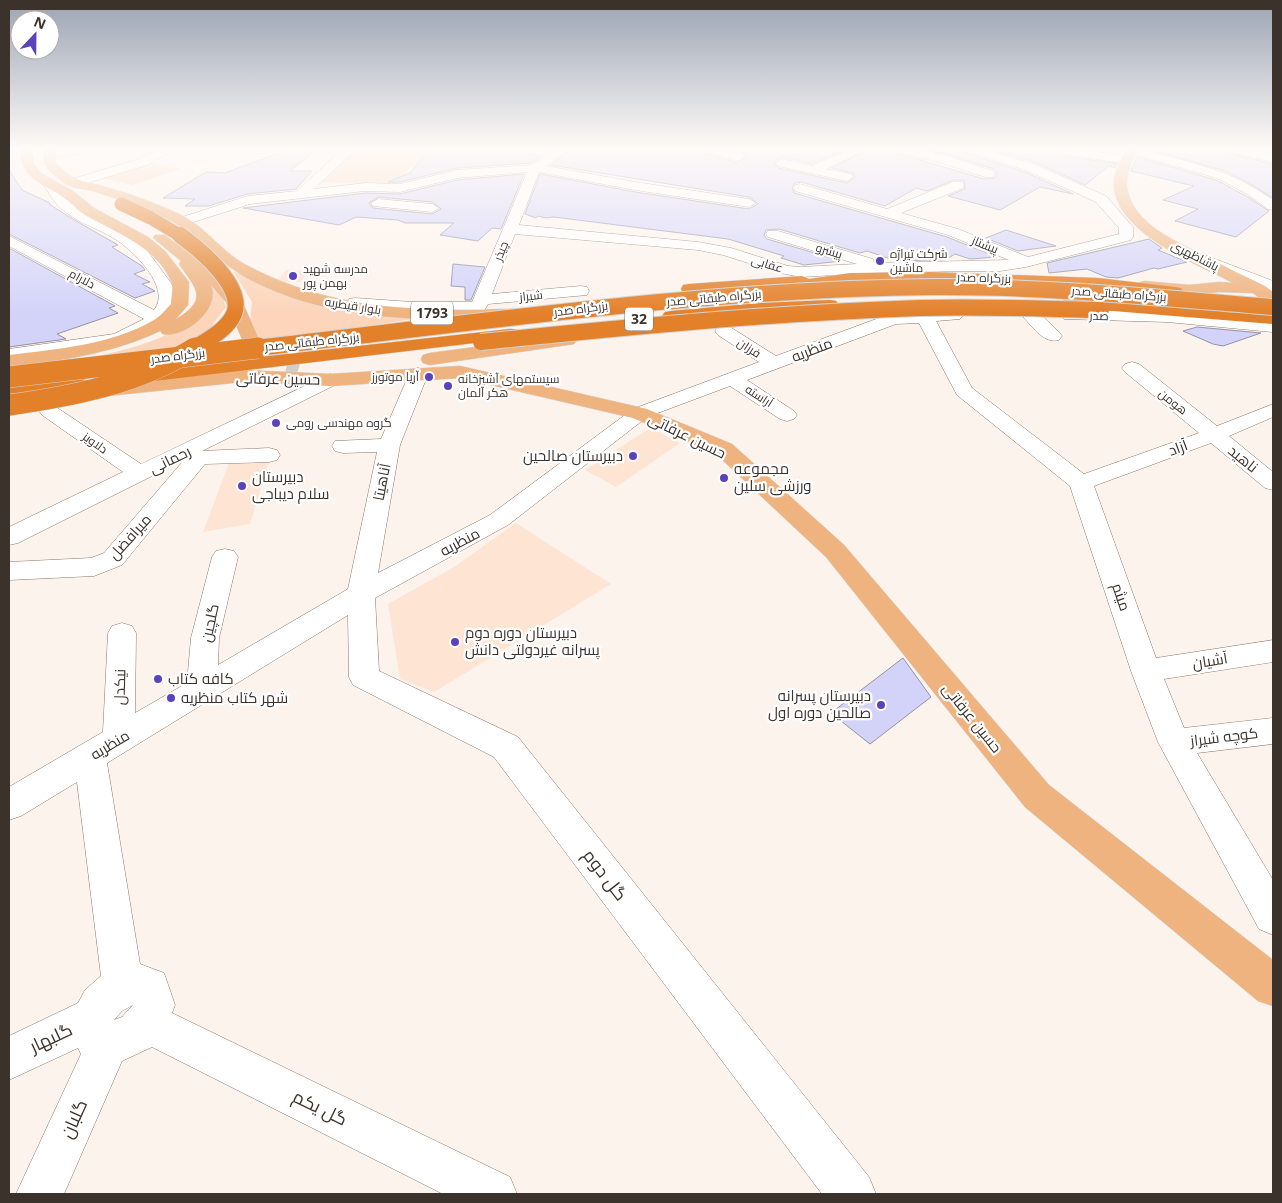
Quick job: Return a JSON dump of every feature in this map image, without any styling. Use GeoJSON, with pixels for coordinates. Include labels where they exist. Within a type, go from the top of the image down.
{"type":"FeatureCollection","features":[{"type":"Feature","properties":{"kind":"highway"},"geometry":{"type":"LineString","coordinates":[[9,405],[70,395],[105,387],[143,375],[194,350],[223,328],[231,318],[235,310],[235,298],[217,268],[188,240],[161,222],[121,204]]}},
{"type":"Feature","properties":{"kind":"highway"},"geometry":{"type":"LineString","coordinates":[[245,346],[608,296],[850,278]]}},
{"type":"Feature","properties":{"kind":"highway","name":"بزرگراه صدر"},"geometry":{"type":"LineString","coordinates":[[9,376],[560,312],[747,293],[850,278],[988,278],[1098,283],[1268,298]]}},
{"type":"Feature","properties":{"kind":"highway","name":"بزرگراه طبقاتی صدر"},"geometry":{"type":"LineString","coordinates":[[9,376],[245,346],[620,306],[748,295],[852,289],[933,287],[1052,289],[1268,298]]}},
{"type":"Feature","properties":{"kind":"highway","name":"بزرگراه طبقاتی صدر"},"geometry":{"type":"LineString","coordinates":[[9,390],[625,318],[758,306],[952,299],[1115,302],[1273,318]]}},
{"type":"Feature","properties":{"kind":"highway","name":"بزرگراه صدر"},"geometry":{"type":"LineString","coordinates":[[9,394],[178,371],[626,320],[760,308],[944,300],[1051,302],[1117,305],[1273,318]]}},
{"type":"Feature","properties":{"kind":"highway"},"geometry":{"type":"LineString","coordinates":[[360,350],[405,350],[628,326],[763,315],[921,308],[1146,311],[1273,318]]}},
{"type":"Feature","properties":{"kind":"main road"},"geometry":{"type":"LineString","coordinates":[[9,361],[71,352],[112,343],[157,326],[180,308],[181,281],[160,254],[137,234],[88,210],[82,203]]}},
{"type":"Feature","properties":{"kind":"main road","name":"بلوار قیطریه"},"geometry":{"type":"LineString","coordinates":[[98,203],[149,230],[217,281],[234,301],[245,346]]}},
{"type":"Feature","properties":{"kind":"main road","name":"بلوار قیطریه"},"geometry":{"type":"LineString","coordinates":[[136,203],[184,221],[237,266],[268,282],[305,297],[381,311],[494,314],[560,312]]}},
{"type":"Feature","properties":{"kind":"main road","name":"پاشاظهری"},"geometry":{"type":"LineString","coordinates":[[1128,203],[1146,228],[1156,236],[1200,259]]}},
{"type":"Feature","properties":{"kind":"main road"},"geometry":{"type":"LineString","coordinates":[[9,370],[103,353],[160,335],[185,321],[201,308],[205,298],[204,287],[176,249]]}},
{"type":"Feature","properties":{"kind":"main road"},"geometry":{"type":"LineString","coordinates":[[299,367],[356,368],[393,364],[778,311],[870,303]]}},
{"type":"Feature","properties":{"kind":"main road","name":"حسین عرفاتی"},"geometry":{"type":"LineString","coordinates":[[9,398],[132,388],[242,376],[330,380],[460,372],[640,413],[724,450],[835,551],[1037,796],[1273,986]]}},
{"type":"Feature","properties":{"kind":"street"},"geometry":{"type":"LineString","coordinates":[[9,355],[118,340],[142,328],[164,308],[167,293],[164,285],[145,257],[119,235],[74,212],[63,203]]}},
{"type":"Feature","properties":{"kind":"street"},"geometry":{"type":"LineString","coordinates":[[184,221],[224,203]]}},
{"type":"Feature","properties":{"kind":"street","name":"چیذر"},"geometry":{"type":"LineString","coordinates":[[479,304],[521,203]]}},
{"type":"Feature","properties":{"kind":"street","name":"پیشتاز"},"geometry":{"type":"LineString","coordinates":[[852,203],[953,232],[1026,262]]}},
{"type":"Feature","properties":{"kind":"street"},"geometry":{"type":"LineString","coordinates":[[889,214],[915,203]]}},
{"type":"Feature","properties":{"kind":"street"},"geometry":{"type":"LineString","coordinates":[[1026,262],[1126,237],[1126,227],[1105,203]]}},
{"type":"Feature","properties":{"kind":"street"},"geometry":{"type":"LineString","coordinates":[[366,212],[378,204],[432,208]]}},
{"type":"Feature","properties":{"kind":"street","name":"عقابی"},"geometry":{"type":"LineString","coordinates":[[510,229],[698,246],[726,251],[786,270],[801,272],[886,267],[1000,266],[1026,262]]}},
{"type":"Feature","properties":{"kind":"street","name":"پیشرو"},"geometry":{"type":"LineString","coordinates":[[773,234],[886,267]]}},
{"type":"Feature","properties":{"kind":"street","name":"دلارام"},"geometry":{"type":"LineString","coordinates":[[9,240],[155,318]]}},
{"type":"Feature","properties":{"kind":"street"},"geometry":{"type":"LineString","coordinates":[[1200,259],[1268,298]]}},
{"type":"Feature","properties":{"kind":"street","name":"شیراز"},"geometry":{"type":"LineString","coordinates":[[305,297],[377,306],[479,304],[581,291]]}},
{"type":"Feature","properties":{"kind":"street"},"geometry":{"type":"LineString","coordinates":[[1030,314],[1054,336]]}},
{"type":"Feature","properties":{"kind":"street","name":"صدر"},"geometry":{"type":"LineString","coordinates":[[924,315],[1030,314],[1167,317],[1273,327]]}},
{"type":"Feature","properties":{"kind":"street"},"geometry":{"type":"LineString","coordinates":[[924,315],[964,391],[1082,483]]}},
{"type":"Feature","properties":{"kind":"street","name":"منظریه"},"geometry":{"type":"LineString","coordinates":[[9,805],[361,594],[499,520],[640,413],[892,319],[924,315]]}},
{"type":"Feature","properties":{"kind":"street","name":"فرزان"},"geometry":{"type":"LineString","coordinates":[[724,331],[775,364]]}},
{"type":"Feature","properties":{"kind":"street","name":"هومن"},"geometry":{"type":"LineString","coordinates":[[1132,368],[1214,435]]}},
{"type":"Feature","properties":{"kind":"street","name":"آناهیتا"},"geometry":{"type":"LineString","coordinates":[[361,594],[389,445],[418,374]]}},
{"type":"Feature","properties":{"kind":"street","name":"آراسته"},"geometry":{"type":"LineString","coordinates":[[731,378],[787,415]]}},
{"type":"Feature","properties":{"kind":"street","name":"رحمانی"},"geometry":{"type":"LineString","coordinates":[[9,537],[330,380]]}},
{"type":"Feature","properties":{"kind":"street","name":"آزاد"},"geometry":{"type":"LineString","coordinates":[[1082,483],[1214,435],[1273,410]]}},
{"type":"Feature","properties":{"kind":"street","name":"دلاویز"},"geometry":{"type":"LineString","coordinates":[[49,411],[140,474]]}},
{"type":"Feature","properties":{"kind":"street","name":"ناهید"},"geometry":{"type":"LineString","coordinates":[[1214,435],[1273,483]]}},
{"type":"Feature","properties":{"kind":"street"},"geometry":{"type":"LineString","coordinates":[[343,446],[389,445]]}},
{"type":"Feature","properties":{"kind":"street","name":"میرافضل"},"geometry":{"type":"LineString","coordinates":[[9,571],[94,567],[104,564],[113,559],[198,458],[269,454]]}},
{"type":"Feature","properties":{"kind":"street","name":"میثم"},"geometry":{"type":"LineString","coordinates":[[1082,483],[1146,671],[1174,742],[1273,916]]}},
{"type":"Feature","properties":{"kind":"street","name":"گلچین"},"geometry":{"type":"LineString","coordinates":[[202,690],[205,638],[225,558]]}},
{"type":"Feature","properties":{"kind":"street","name":"گل دوم"},"geometry":{"type":"LineString","coordinates":[[361,594],[364,677],[506,747],[852,1194]]}},
{"type":"Feature","properties":{"kind":"street","name":"نیکدل"},"geometry":{"type":"LineString","coordinates":[[104,748],[122,633]]}},
{"type":"Feature","properties":{"kind":"street","name":"آشیان"},"geometry":{"type":"LineString","coordinates":[[1146,671],[1273,652]]}},
{"type":"Feature","properties":{"kind":"street","name":"کوچه شیراز"},"geometry":{"type":"LineString","coordinates":[[1174,742],[1273,731]]}},
{"type":"Feature","properties":{"kind":"street"},"geometry":{"type":"LineString","coordinates":[[104,748],[135,1004]]}},
{"type":"Feature","properties":{"kind":"street","name":"گلبهار"},"geometry":{"type":"LineString","coordinates":[[9,1058],[100,1031],[118,1043],[128,1038],[135,1004]]}},
{"type":"Feature","properties":{"kind":"street","name":"گل یکم"},"geometry":{"type":"LineString","coordinates":[[135,1004],[494,1194]]}},
{"type":"Feature","properties":{"kind":"street","name":"گلبان"},"geometry":{"type":"LineString","coordinates":[[40,1194],[100,1031]]}},
{"type":"Feature","properties":{"kind":"shaded area","name":"مدرسه شهید بهمن پور"},"geometry":{"type":"Polygon","coordinates":[[[286,270],[309,271],[300,282],[277,282],[286,270]]]}},
{"type":"Feature","properties":{"kind":"shaded area"},"geometry":{"type":"Polygon","coordinates":[[[233,271],[270,288],[427,317],[260,342],[250,322],[252,302],[233,271]]]}},
{"type":"Feature","properties":{"kind":"shaded area"},"geometry":{"type":"Polygon","coordinates":[[[200,273],[220,289],[226,307],[207,332],[178,352],[71,362],[136,346],[160,338],[183,326],[199,314],[200,273]]]}},
{"type":"Feature","properties":{"kind":"shaded area","name":"دبیرستان صالحین"},"geometry":{"type":"Polygon","coordinates":[[[650,428],[680,443],[616,487],[585,470],[650,428]]]}},
{"type":"Feature","properties":{"kind":"shaded area","name":"دبیرستان سلام دیباجی"},"geometry":{"type":"Polygon","coordinates":[[[269,461],[250,524],[203,532],[229,463],[269,461]]]}},
{"type":"Feature","properties":{"kind":"shaded area","name":"دبیرستان دوره دوم پسرانه غیردولتی دانش"},"geometry":{"type":"Polygon","coordinates":[[[516,523],[611,584],[434,692],[400,679],[388,604],[454,567],[516,523]]]}},
{"type":"Feature","properties":{"kind":"building"},"geometry":{"type":"Polygon","coordinates":[[[9,203],[50,203],[71,218],[118,245],[112,247],[142,266],[145,270],[134,274],[150,282],[142,284],[155,291],[135,298],[9,234],[9,203]]]}},
{"type":"Feature","properties":{"kind":"building"},"geometry":{"type":"Polygon","coordinates":[[[189,203],[218,203],[209,206],[185,206],[189,203]]]}},
{"type":"Feature","properties":{"kind":"building"},"geometry":{"type":"Polygon","coordinates":[[[283,203],[369,203],[373,208],[432,214],[441,209],[433,203],[512,203],[501,229],[492,228],[478,241],[440,235],[454,223],[405,223],[398,220],[356,217],[339,225],[243,208],[283,203]]]}},
{"type":"Feature","properties":{"kind":"building"},"geometry":{"type":"Polygon","coordinates":[[[529,203],[710,203],[749,209],[758,204],[829,203],[947,237],[997,257],[970,259],[955,254],[945,260],[897,261],[867,251],[860,253],[779,229],[766,230],[764,235],[767,239],[842,261],[804,265],[781,258],[784,256],[728,239],[554,217],[538,216],[536,218],[525,214],[529,203]]]}},
{"type":"Feature","properties":{"kind":"building"},"geometry":{"type":"Polygon","coordinates":[[[875,203],[890,203],[885,206],[875,203]]]}},
{"type":"Feature","properties":{"kind":"building"},"geometry":{"type":"Polygon","coordinates":[[[975,203],[1012,203],[1000,210],[975,203]]]}},
{"type":"Feature","properties":{"kind":"building"},"geometry":{"type":"Polygon","coordinates":[[[1175,203],[1257,203],[1269,211],[1236,237],[1175,221],[1198,209],[1175,203]]]}},
{"type":"Feature","properties":{"kind":"building"},"geometry":{"type":"Polygon","coordinates":[[[1006,230],[1056,246],[1018,251],[986,238],[1006,230]]]}},
{"type":"Feature","properties":{"kind":"building"},"geometry":{"type":"Polygon","coordinates":[[[1149,239],[1162,248],[1158,250],[1187,262],[1158,269],[1154,268],[1118,278],[1106,277],[1087,269],[1049,273],[1047,263],[1149,239]]]}},
{"type":"Feature","properties":{"kind":"building"},"geometry":{"type":"Polygon","coordinates":[[[9,248],[115,306],[109,308],[118,313],[57,334],[66,339],[9,347],[9,248]]]}},
{"type":"Feature","properties":{"kind":"building"},"geometry":{"type":"Polygon","coordinates":[[[453,264],[485,267],[471,300],[465,300],[465,287],[451,286],[453,264]]]}},
{"type":"Feature","properties":{"kind":"building"},"geometry":{"type":"Polygon","coordinates":[[[1197,327],[1261,333],[1223,346],[1213,344],[1183,331],[1197,327]]]}},
{"type":"Feature","properties":{"kind":"building","name":"دبیرستان پسرانه صالحین دوره اول"},"geometry":{"type":"Polygon","coordinates":[[[903,658],[931,697],[870,744],[831,713],[903,658]]]}},
{"type":"Feature","properties":{"kind":"tunnel"},"geometry":{"type":"LineString","coordinates":[[251,342],[262,349]]}},
{"type":"Feature","properties":{"kind":"tunnel"},"geometry":{"type":"LineString","coordinates":[[260,348],[279,361],[299,367]]}},
{"type":"Feature","properties":{"kind":"place","name":"شرکت تیراژه ماشین"},"geometry":{"type":"Point","coordinates":[880,261]}},
{"type":"Feature","properties":{"kind":"place","name":"مدرسه شهید بهمن پور"},"geometry":{"type":"Point","coordinates":[293,276]}},
{"type":"Feature","properties":{"kind":"place","name":"آریا موتورز"},"geometry":{"type":"Point","coordinates":[429,377]}},
{"type":"Feature","properties":{"kind":"place","name":"سیستمهای آشپزخانه هکر آلمان"},"geometry":{"type":"Point","coordinates":[448,386]}},
{"type":"Feature","properties":{"kind":"place","name":"گروه مهندسی رومی"},"geometry":{"type":"Point","coordinates":[276,423]}},
{"type":"Feature","properties":{"kind":"place","name":"دبیرستان صالحین"},"geometry":{"type":"Point","coordinates":[633,456]}},
{"type":"Feature","properties":{"kind":"place","name":"مجموعه ورزشی سلین"},"geometry":{"type":"Point","coordinates":[724,478]}},
{"type":"Feature","properties":{"kind":"place","name":"دبیرستان سلام دیباجی"},"geometry":{"type":"Point","coordinates":[242,486]}},
{"type":"Feature","properties":{"kind":"place","name":"دبیرستان دوره دوم پسرانه غیردولتی دانش"},"geometry":{"type":"Point","coordinates":[455,642]}},
{"type":"Feature","properties":{"kind":"place","name":"کافه کتاب"},"geometry":{"type":"Point","coordinates":[158,679]}},
{"type":"Feature","properties":{"kind":"place","name":"شهر کتاب منظریه"},"geometry":{"type":"Point","coordinates":[171,698]}},
{"type":"Feature","properties":{"kind":"place","name":"دبیرستان پسرانه صالحین دوره اول"},"geometry":{"type":"Point","coordinates":[881,705]}}]}
